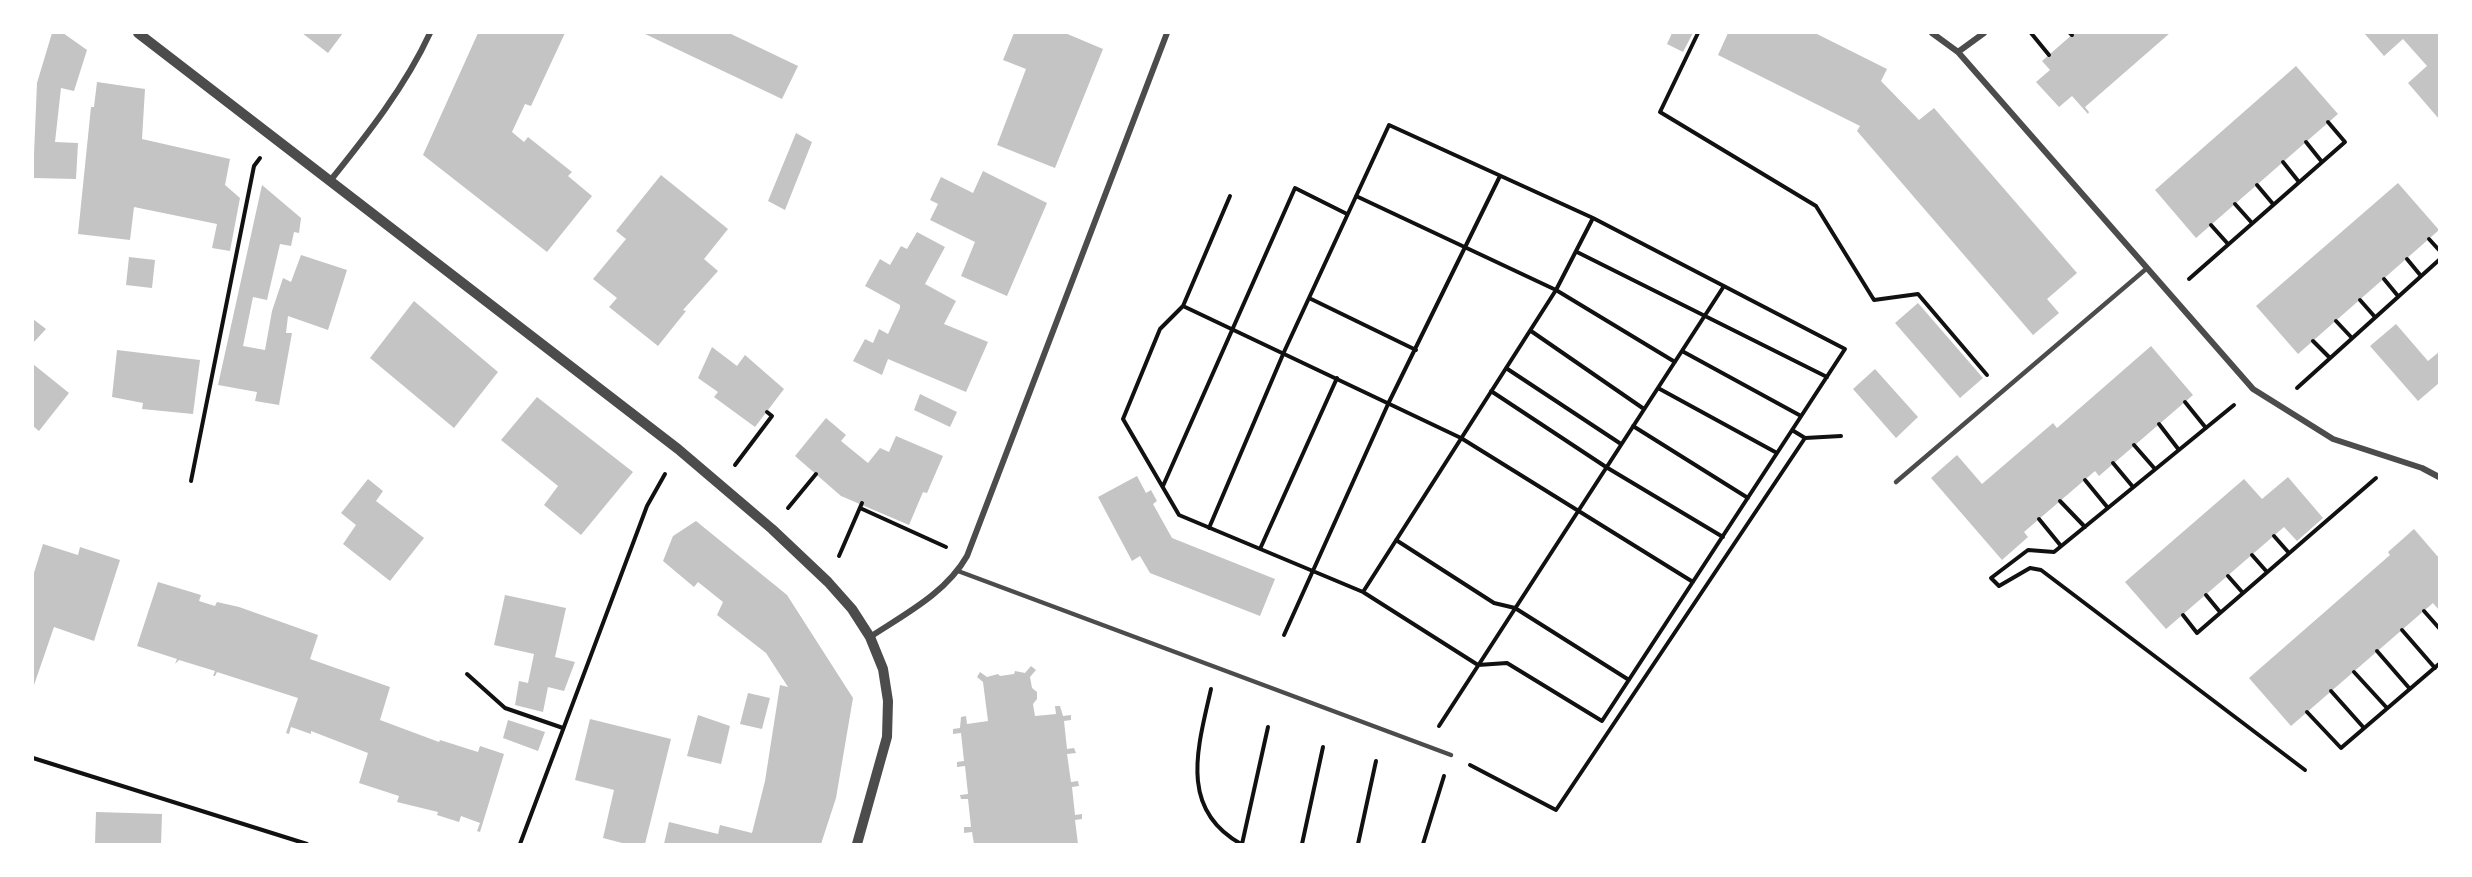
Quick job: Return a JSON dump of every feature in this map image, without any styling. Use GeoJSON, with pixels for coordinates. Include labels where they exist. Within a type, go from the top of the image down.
{"type":"FeatureCollection","features":[{"type":"Feature","properties":{"kind":"street"},"geometry":{"type":"LineString","coordinates":[[138,33],[678,449],[772,529],[828,582],[852,609],[870,637],[883,669],[888,701],[887,737],[857,844]]}},
{"type":"Feature","properties":{"kind":"street"},"geometry":{"type":"LineString","coordinates":[[330,181],[372,128],[422,51],[430,33]]}},
{"type":"Feature","properties":{"kind":"street"},"geometry":{"type":"LineString","coordinates":[[870,637],[934,594],[958,571],[967,556],[1167,33]]}},
{"type":"Feature","properties":{"kind":"street"},"geometry":{"type":"LineString","coordinates":[[1932,33],[1958,52],[2253,389],[2333,439],[2397,459],[2439,477]]}},
{"type":"Feature","properties":{"kind":"street"},"geometry":{"type":"LineString","coordinates":[[1958,52],[1984,33]]}},
{"type":"Feature","properties":{"kind":"lane"},"geometry":{"type":"LineString","coordinates":[[1896,482],[2146,269]]}},
{"type":"Feature","properties":{"kind":"lane"},"geometry":{"type":"LineString","coordinates":[[958,571],[1451,755]]}},
{"type":"Feature","properties":{"kind":"path"},"geometry":{"type":"LineString","coordinates":[[1698,33],[1660,112],[1816,206],[1874,300],[1918,294],[2001,392]]}},
{"type":"Feature","properties":{"kind":"path"},"geometry":{"type":"LineString","coordinates":[[2031,33],[2049,55]]}},
{"type":"Feature","properties":{"kind":"path"},"geometry":{"type":"LineString","coordinates":[[2170,296],[2345,142],[2328,122]]}},
{"type":"Feature","properties":{"kind":"path"},"geometry":{"type":"LineString","coordinates":[[1209,528],[1308,298],[1389,125],[1593,218],[1845,349],[1602,721],[1507,663],[1478,665],[1363,592],[1312,570],[1209,528],[1179,515],[1123,419],[1160,329],[1183,306],[1230,196]]}},
{"type":"Feature","properties":{"kind":"path"},"geometry":{"type":"LineString","coordinates":[[191,481],[254,166],[274,138]]}},
{"type":"Feature","properties":{"kind":"path"},"geometry":{"type":"LineString","coordinates":[[2306,142],[2322,162]]}},
{"type":"Feature","properties":{"kind":"path"},"geometry":{"type":"LineString","coordinates":[[2283,162],[2299,182]]}},
{"type":"Feature","properties":{"kind":"path"},"geometry":{"type":"LineString","coordinates":[[1284,635],[1389,402],[1500,176]]}},
{"type":"Feature","properties":{"kind":"path"},"geometry":{"type":"LineString","coordinates":[[2257,185],[2273,204]]}},
{"type":"Feature","properties":{"kind":"path"},"geometry":{"type":"LineString","coordinates":[[1162,486],[1295,188],[1347,214]]}},
{"type":"Feature","properties":{"kind":"path"},"geometry":{"type":"LineString","coordinates":[[1356,196],[1557,290],[1675,362]]}},
{"type":"Feature","properties":{"kind":"path"},"geometry":{"type":"LineString","coordinates":[[2235,204],[2252,223]]}},
{"type":"Feature","properties":{"kind":"path"},"geometry":{"type":"LineString","coordinates":[[1363,592],[1557,290],[1593,218]]}},
{"type":"Feature","properties":{"kind":"path"},"geometry":{"type":"LineString","coordinates":[[2211,225],[2228,244]]}},
{"type":"Feature","properties":{"kind":"path"},"geometry":{"type":"LineString","coordinates":[[2429,239],[2439,250]]}},
{"type":"Feature","properties":{"kind":"path"},"geometry":{"type":"LineString","coordinates":[[1577,252],[1827,377]]}},
{"type":"Feature","properties":{"kind":"path"},"geometry":{"type":"LineString","coordinates":[[2407,259],[2421,276]]}},
{"type":"Feature","properties":{"kind":"path"},"geometry":{"type":"LineString","coordinates":[[2278,405],[2439,261]]}},
{"type":"Feature","properties":{"kind":"path"},"geometry":{"type":"LineString","coordinates":[[2384,279],[2398,296]]}},
{"type":"Feature","properties":{"kind":"path"},"geometry":{"type":"LineString","coordinates":[[1426,745],[1724,286]]}},
{"type":"Feature","properties":{"kind":"path"},"geometry":{"type":"LineString","coordinates":[[1308,298],[1416,350]]}},
{"type":"Feature","properties":{"kind":"path"},"geometry":{"type":"LineString","coordinates":[[2360,300],[2375,318]]}},
{"type":"Feature","properties":{"kind":"path"},"geometry":{"type":"LineString","coordinates":[[1183,306],[1461,438],[1693,582]]}},
{"type":"Feature","properties":{"kind":"path"},"geometry":{"type":"LineString","coordinates":[[2336,321],[2352,338]]}},
{"type":"Feature","properties":{"kind":"path"},"geometry":{"type":"LineString","coordinates":[[1531,331],[1644,409]]}},
{"type":"Feature","properties":{"kind":"path"},"geometry":{"type":"LineString","coordinates":[[2313,341],[2330,358]]}},
{"type":"Feature","properties":{"kind":"path"},"geometry":{"type":"LineString","coordinates":[[1682,351],[1802,416]]}},
{"type":"Feature","properties":{"kind":"path"},"geometry":{"type":"LineString","coordinates":[[1506,368],[1621,444]]}},
{"type":"Feature","properties":{"kind":"path"},"geometry":{"type":"LineString","coordinates":[[1260,549],[1337,378]]}},
{"type":"Feature","properties":{"kind":"path"},"geometry":{"type":"LineString","coordinates":[[1658,387],[1777,453]]}},
{"type":"Feature","properties":{"kind":"path"},"geometry":{"type":"LineString","coordinates":[[2253,389],[2054,552],[2028,550],[1991,578],[1999,586],[2030,568],[2041,570],[2305,770]]}},
{"type":"Feature","properties":{"kind":"path"},"geometry":{"type":"LineString","coordinates":[[1491,391],[1606,467],[1723,537]]}},
{"type":"Feature","properties":{"kind":"path"},"geometry":{"type":"LineString","coordinates":[[2185,402],[2206,428]]}},
{"type":"Feature","properties":{"kind":"path"},"geometry":{"type":"LineString","coordinates":[[721,484],[772,416],[767,412]]}},
{"type":"Feature","properties":{"kind":"path"},"geometry":{"type":"LineString","coordinates":[[2159,424],[2179,450]]}},
{"type":"Feature","properties":{"kind":"path"},"geometry":{"type":"LineString","coordinates":[[1633,426],[1748,498]]}},
{"type":"Feature","properties":{"kind":"path"},"geometry":{"type":"LineString","coordinates":[[1792,430],[1805,438],[1841,436]]}},
{"type":"Feature","properties":{"kind":"path"},"geometry":{"type":"LineString","coordinates":[[1423,844],[1451,755],[1556,810],[1805,438]]}},
{"type":"Feature","properties":{"kind":"path"},"geometry":{"type":"LineString","coordinates":[[2134,445],[2155,469]]}},
{"type":"Feature","properties":{"kind":"path"},"geometry":{"type":"LineString","coordinates":[[520,844],[646,506],[678,449]]}},
{"type":"Feature","properties":{"kind":"path"},"geometry":{"type":"LineString","coordinates":[[2183,615],[2197,633],[2397,459]]}},
{"type":"Feature","properties":{"kind":"path"},"geometry":{"type":"LineString","coordinates":[[2113,464],[2133,487]]}},
{"type":"Feature","properties":{"kind":"path"},"geometry":{"type":"LineString","coordinates":[[772,529],[816,474]]}},
{"type":"Feature","properties":{"kind":"path"},"geometry":{"type":"LineString","coordinates":[[2085,480],[2108,508]]}},
{"type":"Feature","properties":{"kind":"path"},"geometry":{"type":"LineString","coordinates":[[2061,501],[2085,527]]}},
{"type":"Feature","properties":{"kind":"path"},"geometry":{"type":"LineString","coordinates":[[828,582],[861,506],[967,556]]}},
{"type":"Feature","properties":{"kind":"path"},"geometry":{"type":"LineString","coordinates":[[2038,519],[2061,546]]}},
{"type":"Feature","properties":{"kind":"path"},"geometry":{"type":"LineString","coordinates":[[2274,536],[2289,553]]}},
{"type":"Feature","properties":{"kind":"path"},"geometry":{"type":"LineString","coordinates":[[1395,540],[1494,603],[1515,608],[1629,680]]}},
{"type":"Feature","properties":{"kind":"path"},"geometry":{"type":"LineString","coordinates":[[2252,555],[2267,572]]}},
{"type":"Feature","properties":{"kind":"path"},"geometry":{"type":"LineString","coordinates":[[2228,576],[2243,592]]}},
{"type":"Feature","properties":{"kind":"path"},"geometry":{"type":"LineString","coordinates":[[2206,595],[2220,612]]}},
{"type":"Feature","properties":{"kind":"path"},"geometry":{"type":"LineString","coordinates":[[2424,611],[2439,628]]}},
{"type":"Feature","properties":{"kind":"path"},"geometry":{"type":"LineString","coordinates":[[2307,712],[2340,748],[2437,666],[2402,630]]}},
{"type":"Feature","properties":{"kind":"path"},"geometry":{"type":"LineString","coordinates":[[2377,651],[2410,689]]}},
{"type":"Feature","properties":{"kind":"path"},"geometry":{"type":"LineString","coordinates":[[1216,668],[1200,736],[1197,791],[1209,817],[1224,835],[1242,844],[1268,727]]}},
{"type":"Feature","properties":{"kind":"path"},"geometry":{"type":"LineString","coordinates":[[2354,672],[2387,708]]}},
{"type":"Feature","properties":{"kind":"path"},"geometry":{"type":"LineString","coordinates":[[467,674],[505,708],[563,728]]}},
{"type":"Feature","properties":{"kind":"path"},"geometry":{"type":"LineString","coordinates":[[2331,691],[2364,728]]}},
{"type":"Feature","properties":{"kind":"path"},"geometry":{"type":"LineString","coordinates":[[1302,844],[1323,747]]}},
{"type":"Feature","properties":{"kind":"path"},"geometry":{"type":"LineString","coordinates":[[33,758],[308,844]]}},
{"type":"Feature","properties":{"kind":"path"},"geometry":{"type":"LineString","coordinates":[[1358,844],[1376,761]]}},
{"type":"Feature","properties":{"kind":"building"},"geometry":{"type":"Polygon","coordinates":[[[52,33],[63,33],[87,50],[74,91],[61,88],[55,142],[78,143],[76,179],[33,178],[37,83],[52,33]]]}},
{"type":"Feature","properties":{"kind":"building"},"geometry":{"type":"Polygon","coordinates":[[[302,33],[343,33],[328,53],[302,33]]]}},
{"type":"Feature","properties":{"kind":"building"},"geometry":{"type":"Polygon","coordinates":[[[478,33],[565,33],[531,106],[525,104],[512,132],[524,142],[528,137],[572,172],[568,176],[592,196],[547,252],[423,155],[478,33]]]}},
{"type":"Feature","properties":{"kind":"building"},"geometry":{"type":"Polygon","coordinates":[[[643,33],[729,33],[798,66],[782,99],[643,33]]]}},
{"type":"Feature","properties":{"kind":"building"},"geometry":{"type":"Polygon","coordinates":[[[1014,33],[1065,33],[1103,49],[1055,168],[997,145],[1026,69],[1003,60],[1014,33]]]}},
{"type":"Feature","properties":{"kind":"building"},"geometry":{"type":"Polygon","coordinates":[[[1672,33],[1693,33],[1683,52],[1667,44],[1672,33]]]}},
{"type":"Feature","properties":{"kind":"building"},"geometry":{"type":"Polygon","coordinates":[[[1728,33],[1815,33],[1887,69],[1881,81],[1919,120],[1934,108],[2077,273],[2047,299],[2059,313],[2033,335],[1857,131],[1860,126],[1718,55],[1728,33]]]}},
{"type":"Feature","properties":{"kind":"building"},"geometry":{"type":"Polygon","coordinates":[[[2074,33],[2170,33],[2085,107],[2088,114],[2072,96],[2059,107],[2036,82],[2050,70],[2042,61],[2074,33]]]}},
{"type":"Feature","properties":{"kind":"building"},"geometry":{"type":"Polygon","coordinates":[[[2364,33],[2439,33],[2439,119],[2408,83],[2427,66],[2403,39],[2384,56],[2364,33]]]}},
{"type":"Feature","properties":{"kind":"building"},"geometry":{"type":"Polygon","coordinates":[[[2296,66],[2338,114],[2196,238],[2155,190],[2296,66]]]}},
{"type":"Feature","properties":{"kind":"building"},"geometry":{"type":"Polygon","coordinates":[[[97,82],[145,89],[142,139],[230,159],[225,185],[240,198],[230,251],[212,248],[217,224],[134,207],[130,240],[78,234],[91,107],[94,107],[97,82]]]}},
{"type":"Feature","properties":{"kind":"building"},"geometry":{"type":"Polygon","coordinates":[[[796,133],[812,142],[785,210],[768,201],[796,133]]]}},
{"type":"Feature","properties":{"kind":"building"},"geometry":{"type":"Polygon","coordinates":[[[983,171],[1047,203],[1007,296],[961,276],[975,242],[930,220],[938,204],[930,200],[941,177],[973,193],[983,171]]]}},
{"type":"Feature","properties":{"kind":"building"},"geometry":{"type":"Polygon","coordinates":[[[661,175],[728,229],[704,259],[718,271],[683,310],[686,311],[658,346],[609,307],[617,298],[593,279],[626,239],[616,231],[661,175]]]}},
{"type":"Feature","properties":{"kind":"building"},"geometry":{"type":"Polygon","coordinates":[[[2398,183],[2439,230],[2298,354],[2256,306],[2398,183]]]}},
{"type":"Feature","properties":{"kind":"building"},"geometry":{"type":"Polygon","coordinates":[[[262,185],[301,218],[299,233],[294,232],[291,246],[280,244],[267,300],[253,297],[243,346],[265,350],[272,311],[283,278],[291,282],[301,255],[347,270],[328,330],[288,316],[286,333],[292,333],[279,405],[255,401],[257,392],[218,385],[262,185]]]}},
{"type":"Feature","properties":{"kind":"building"},"geometry":{"type":"Polygon","coordinates":[[[917,232],[945,247],[925,284],[956,301],[944,324],[988,342],[966,392],[888,359],[882,375],[853,361],[865,339],[873,343],[879,329],[888,334],[900,308],[900,305],[865,286],[880,259],[890,265],[901,246],[907,249],[917,232]]]}},
{"type":"Feature","properties":{"kind":"building"},"geometry":{"type":"Polygon","coordinates":[[[129,257],[155,260],[152,288],[126,285],[129,257]]]}},
{"type":"Feature","properties":{"kind":"building"},"geometry":{"type":"Polygon","coordinates":[[[414,301],[498,372],[454,428],[370,358],[414,301]]]}},
{"type":"Feature","properties":{"kind":"building"},"geometry":{"type":"Polygon","coordinates":[[[1918,303],[1983,378],[1960,398],[1895,323],[1918,303]]]}},
{"type":"Feature","properties":{"kind":"building"},"geometry":{"type":"Polygon","coordinates":[[[33,319],[46,329],[33,343],[33,319]]]}},
{"type":"Feature","properties":{"kind":"building"},"geometry":{"type":"Polygon","coordinates":[[[2396,324],[2428,361],[2439,352],[2439,383],[2418,401],[2370,346],[2396,324]]]}},
{"type":"Feature","properties":{"kind":"building"},"geometry":{"type":"Polygon","coordinates":[[[2151,346],[2193,395],[2099,476],[2095,471],[2024,532],[2028,537],[2002,560],[1931,478],[1957,455],[1982,484],[2053,423],[2057,428],[2151,346]]]}},
{"type":"Feature","properties":{"kind":"building"},"geometry":{"type":"Polygon","coordinates":[[[712,347],[737,366],[745,355],[784,389],[755,427],[714,397],[718,392],[698,378],[712,347]]]}},
{"type":"Feature","properties":{"kind":"building"},"geometry":{"type":"Polygon","coordinates":[[[117,350],[200,360],[193,414],[142,409],[143,403],[112,397],[117,350]]]}},
{"type":"Feature","properties":{"kind":"building"},"geometry":{"type":"Polygon","coordinates":[[[33,364],[69,393],[39,431],[33,426],[33,364]]]}},
{"type":"Feature","properties":{"kind":"building"},"geometry":{"type":"Polygon","coordinates":[[[1875,369],[1918,417],[1896,438],[1853,389],[1875,369]]]}},
{"type":"Feature","properties":{"kind":"building"},"geometry":{"type":"Polygon","coordinates":[[[920,394],[957,412],[950,427],[914,410],[920,394]]]}},
{"type":"Feature","properties":{"kind":"building"},"geometry":{"type":"Polygon","coordinates":[[[537,397],[633,472],[581,535],[544,505],[558,486],[501,440],[537,397]]]}},
{"type":"Feature","properties":{"kind":"building"},"geometry":{"type":"Polygon","coordinates":[[[826,418],[846,435],[841,441],[868,463],[880,448],[889,452],[896,436],[943,456],[927,493],[923,492],[909,525],[841,496],[795,456],[826,418]]]}},
{"type":"Feature","properties":{"kind":"building"},"geometry":{"type":"Polygon","coordinates":[[[1137,476],[1146,493],[1151,490],[1157,501],[1153,504],[1172,538],[1275,579],[1260,616],[1150,573],[1140,556],[1132,561],[1098,497],[1137,476]]]}},
{"type":"Feature","properties":{"kind":"building"},"geometry":{"type":"Polygon","coordinates":[[[2288,477],[2323,518],[2297,541],[2284,527],[2166,629],[2125,582],[2244,479],[2262,499],[2288,477]]]}},
{"type":"Feature","properties":{"kind":"building"},"geometry":{"type":"Polygon","coordinates":[[[368,479],[383,491],[376,501],[424,538],[390,581],[343,544],[356,525],[341,513],[368,479]]]}},
{"type":"Feature","properties":{"kind":"building"},"geometry":{"type":"Polygon","coordinates":[[[696,521],[787,595],[853,698],[836,798],[821,844],[664,844],[669,822],[718,834],[720,825],[752,833],[765,781],[780,685],[788,687],[766,653],[717,615],[723,602],[698,582],[694,587],[663,561],[673,536],[696,521]]]}},
{"type":"Feature","properties":{"kind":"building"},"geometry":{"type":"Polygon","coordinates":[[[2414,529],[2439,558],[2439,610],[2433,603],[2291,726],[2249,678],[2390,555],[2388,552],[2414,529]]]}},
{"type":"Feature","properties":{"kind":"building"},"geometry":{"type":"Polygon","coordinates":[[[43,544],[78,555],[80,547],[120,560],[94,641],[54,627],[33,688],[33,576],[43,544]]]}},
{"type":"Feature","properties":{"kind":"building"},"geometry":{"type":"Polygon","coordinates":[[[158,582],[201,595],[199,601],[215,606],[217,602],[239,607],[318,635],[310,659],[390,687],[380,720],[439,742],[440,740],[478,752],[480,746],[504,754],[480,832],[477,831],[480,823],[461,816],[459,822],[437,815],[438,812],[397,802],[399,796],[359,783],[368,753],[311,731],[311,734],[291,727],[289,734],[286,733],[298,698],[217,672],[213,676],[215,671],[179,660],[175,664],[177,659],[137,646],[158,582]]]}},
{"type":"Feature","properties":{"kind":"building"},"geometry":{"type":"Polygon","coordinates":[[[505,595],[566,608],[555,657],[575,662],[564,691],[548,687],[543,712],[515,705],[519,681],[528,683],[534,654],[494,645],[505,595]]]}},
{"type":"Feature","properties":{"kind":"building"},"geometry":{"type":"Polygon","coordinates":[[[1031,666],[1036,670],[1030,677],[1032,688],[1037,692],[1037,699],[1033,704],[1035,716],[1056,714],[1055,706],[1060,706],[1063,716],[1071,715],[1071,720],[1064,721],[1067,749],[1074,748],[1076,753],[1067,754],[1071,782],[1078,781],[1079,786],[1072,787],[1075,815],[1082,814],[1082,819],[1075,820],[1078,844],[974,844],[972,832],[964,833],[964,827],[971,827],[968,799],[961,799],[960,795],[968,794],[965,766],[957,767],[957,762],[964,761],[961,733],[953,734],[953,729],[960,728],[961,717],[966,716],[967,724],[988,721],[983,682],[977,677],[980,672],[987,677],[998,674],[1000,676],[1014,674],[1015,671],[1025,673],[1031,666]]]}},
{"type":"Feature","properties":{"kind":"building"},"geometry":{"type":"Polygon","coordinates":[[[748,693],[770,698],[762,729],[740,724],[748,693]]]}},
{"type":"Feature","properties":{"kind":"building"},"geometry":{"type":"Polygon","coordinates":[[[698,715],[730,726],[721,764],[687,756],[698,715]]]}},
{"type":"Feature","properties":{"kind":"building"},"geometry":{"type":"Polygon","coordinates":[[[590,719],[671,739],[645,844],[626,844],[603,838],[614,790],[575,780],[590,719]]]}},
{"type":"Feature","properties":{"kind":"building"},"geometry":{"type":"Polygon","coordinates":[[[508,720],[545,732],[538,751],[503,738],[508,720]]]}},
{"type":"Feature","properties":{"kind":"building"},"geometry":{"type":"Polygon","coordinates":[[[96,812],[162,814],[161,844],[95,844],[96,812]]]}}]}
